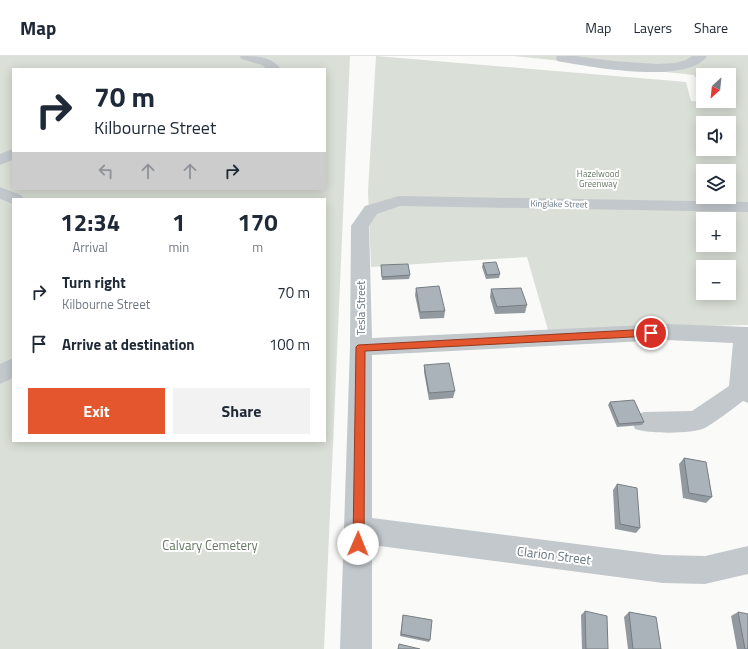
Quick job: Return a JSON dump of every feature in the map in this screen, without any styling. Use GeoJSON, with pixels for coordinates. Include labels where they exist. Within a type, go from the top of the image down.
{"type":"FeatureCollection","features":[{"type":"Feature","properties":{"kind":"street"},"geometry":{"type":"LineString","coordinates":[[246,56],[267,62],[273,68]]}},
{"type":"Feature","properties":{"kind":"street"},"geometry":{"type":"LineString","coordinates":[[562,58],[624,66],[666,69],[696,62],[701,56]]}},
{"type":"Feature","properties":{"kind":"street"},"geometry":{"type":"LineString","coordinates":[[0,160],[12,154]]}},
{"type":"Feature","properties":{"kind":"street"},"geometry":{"type":"LineString","coordinates":[[0,192],[12,198]]}},
{"type":"Feature","properties":{"kind":"street"},"geometry":{"type":"LineString","coordinates":[[728,207],[748,200]]}},
{"type":"Feature","properties":{"kind":"street","name":"Kinglake Street"},"geometry":{"type":"LineString","coordinates":[[372,210],[400,201],[748,207]]}},
{"type":"Feature","properties":{"kind":"street","name":"Tesla Street"},"geometry":{"type":"LineString","coordinates":[[356,649],[361,347],[360,226],[372,210]]}},
{"type":"Feature","properties":{"kind":"street"},"geometry":{"type":"LineString","coordinates":[[361,347],[666,332],[746,335],[744,392],[696,421],[644,422]]}},
{"type":"Feature","properties":{"kind":"street"},"geometry":{"type":"LineString","coordinates":[[0,375],[12,368]]}},
{"type":"Feature","properties":{"kind":"street","name":"Clarion Street"},"geometry":{"type":"LineString","coordinates":[[359,530],[663,569],[705,570],[748,560]]}},
{"type":"Feature","properties":{"kind":"green space","name":"Calvary Cemetery"},"geometry":{"type":"Polygon","coordinates":[[[0,56],[350,56],[324,649],[0,649],[0,56]]]}},
{"type":"Feature","properties":{"kind":"green space","name":"Hazelwood Greenway"},"geometry":{"type":"Polygon","coordinates":[[[376,56],[686,82],[691,101],[696,101],[696,108],[736,108],[736,68],[696,68],[696,78],[694,75],[514,56],[748,56],[748,325],[548,330],[527,257],[371,267],[368,191],[376,56]]]}},
{"type":"Feature","properties":{"kind":"building"},"geometry":{"type":"Polygon","coordinates":[[[496,262],[500,274],[487,275],[483,263],[496,262]]]}},
{"type":"Feature","properties":{"kind":"building"},"geometry":{"type":"Polygon","coordinates":[[[408,264],[410,275],[382,277],[381,265],[408,264]]]}},
{"type":"Feature","properties":{"kind":"building"},"geometry":{"type":"Polygon","coordinates":[[[439,286],[445,311],[420,312],[416,288],[439,286]]]}},
{"type":"Feature","properties":{"kind":"building"},"geometry":{"type":"Polygon","coordinates":[[[521,288],[527,305],[497,307],[491,289],[521,288]]]}},
{"type":"Feature","properties":{"kind":"building"},"geometry":{"type":"Polygon","coordinates":[[[449,363],[455,391],[429,393],[424,365],[449,363]]]}},
{"type":"Feature","properties":{"kind":"building"},"geometry":{"type":"Polygon","coordinates":[[[634,400],[644,422],[619,424],[610,402],[634,400]]]}},
{"type":"Feature","properties":{"kind":"building"},"geometry":{"type":"Polygon","coordinates":[[[684,458],[706,462],[712,497],[689,493],[684,458]]]}},
{"type":"Feature","properties":{"kind":"building"},"geometry":{"type":"Polygon","coordinates":[[[617,484],[637,488],[640,528],[620,524],[617,484]]]}},
{"type":"Feature","properties":{"kind":"building"},"geometry":{"type":"Polygon","coordinates":[[[585,611],[607,616],[608,649],[586,649],[585,611]]]}},
{"type":"Feature","properties":{"kind":"building"},"geometry":{"type":"Polygon","coordinates":[[[629,612],[656,617],[661,649],[633,649],[629,612]]]}},
{"type":"Feature","properties":{"kind":"building"},"geometry":{"type":"Polygon","coordinates":[[[738,612],[748,614],[748,649],[745,649],[738,612]]]}},
{"type":"Feature","properties":{"kind":"building"},"geometry":{"type":"Polygon","coordinates":[[[403,615],[432,620],[430,640],[401,634],[403,615]]]}},
{"type":"Feature","properties":{"kind":"building"},"geometry":{"type":"Polygon","coordinates":[[[399,644],[420,649],[398,649],[399,644]]]}},
{"type":"Feature","properties":{"kind":"route"},"geometry":{"type":"LineString","coordinates":[[358,544],[361,347],[651,333]]}}]}
